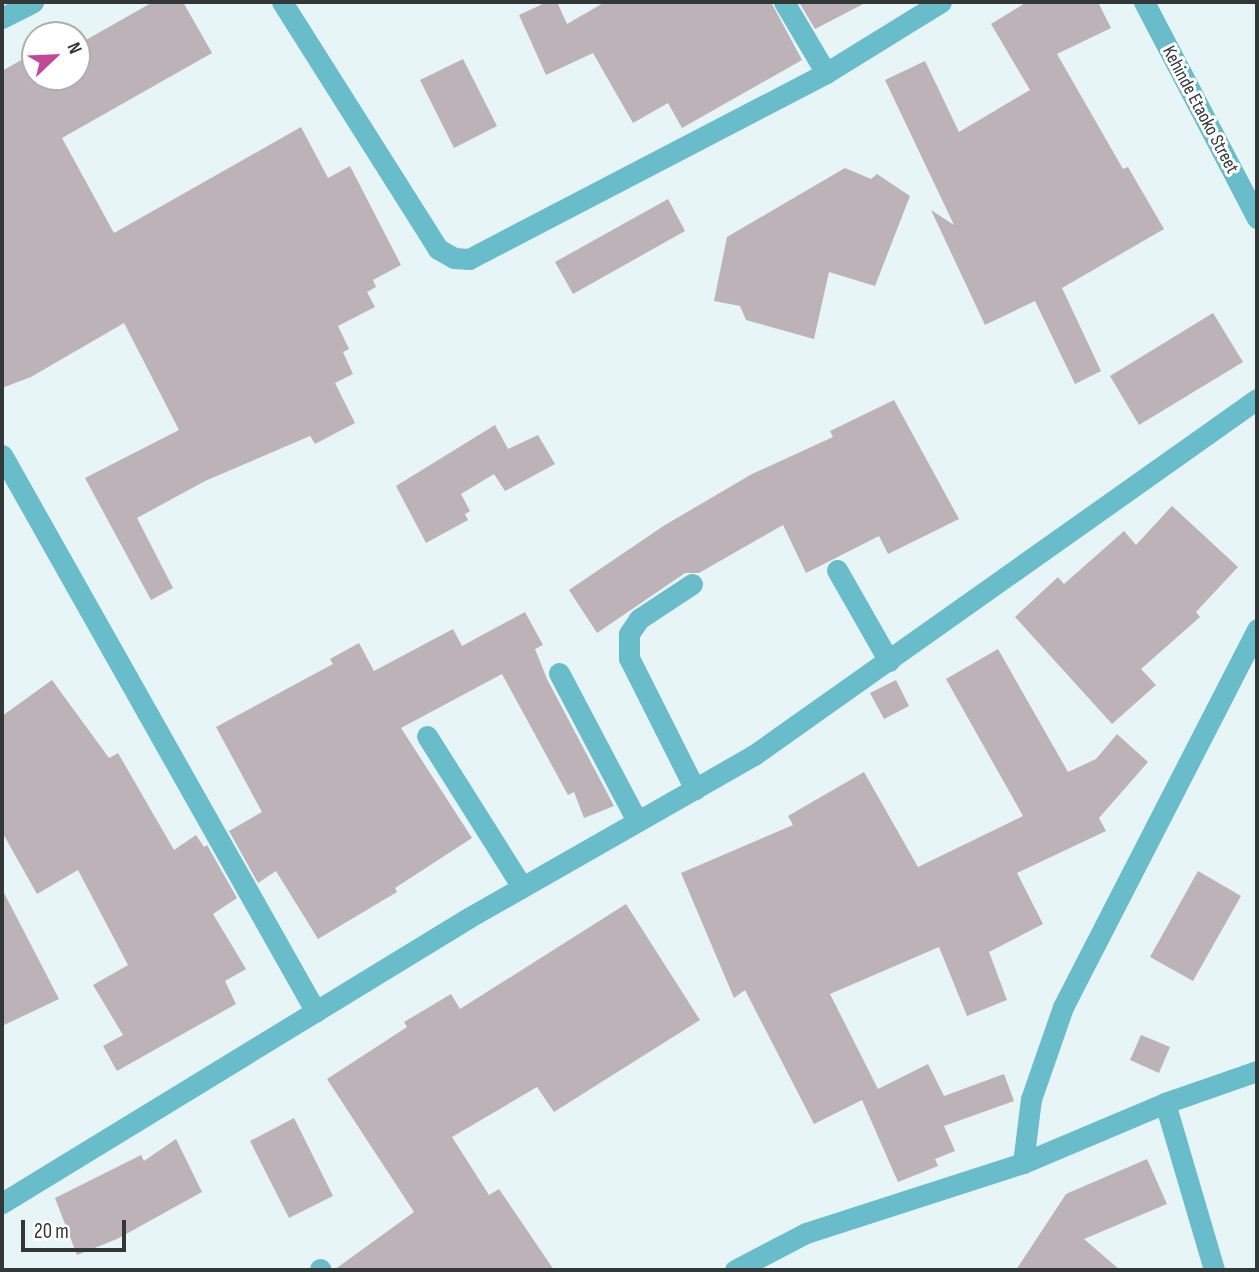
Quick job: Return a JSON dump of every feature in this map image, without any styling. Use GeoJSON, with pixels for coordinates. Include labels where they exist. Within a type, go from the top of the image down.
{"type":"FeatureCollection","features":[{"type":"Feature","properties":{"kind":"street"},"geometry":{"type":"LineString","coordinates":[[2,18],[33,2]]}},
{"type":"Feature","properties":{"kind":"street"},"geometry":{"type":"LineString","coordinates":[[282,2],[438,249],[454,258],[469,258],[825,73],[941,2]]}},
{"type":"Feature","properties":{"kind":"street"},"geometry":{"type":"LineString","coordinates":[[784,2],[825,73]]}},
{"type":"Feature","properties":{"kind":"street","name":"Kehinde Etaoko Street"},"geometry":{"type":"LineString","coordinates":[[1144,2],[1257,218]]}},
{"type":"Feature","properties":{"kind":"street"},"geometry":{"type":"LineString","coordinates":[[2,1203],[522,887],[754,755],[1257,399]]}},
{"type":"Feature","properties":{"kind":"street"},"geometry":{"type":"LineString","coordinates":[[2,455],[316,1012]]}},
{"type":"Feature","properties":{"kind":"street"},"geometry":{"type":"LineString","coordinates":[[837,570],[889,661]]}},
{"type":"Feature","properties":{"kind":"street"},"geometry":{"type":"LineString","coordinates":[[692,584],[639,619],[629,634],[629,658],[695,789]]}},
{"type":"Feature","properties":{"kind":"street"},"geometry":{"type":"LineString","coordinates":[[1023,1163],[1031,1099],[1063,1007],[1257,629]]}},
{"type":"Feature","properties":{"kind":"street"},"geometry":{"type":"LineString","coordinates":[[559,673],[637,821]]}},
{"type":"Feature","properties":{"kind":"street"},"geometry":{"type":"LineString","coordinates":[[427,736],[522,887]]}},
{"type":"Feature","properties":{"kind":"street"},"geometry":{"type":"LineString","coordinates":[[735,1270],[806,1233],[1023,1163],[1165,1103],[1257,1071]]}},
{"type":"Feature","properties":{"kind":"street"},"geometry":{"type":"LineString","coordinates":[[1165,1103],[1212,1269]]}},
{"type":"Feature","properties":{"kind":"building"},"geometry":{"type":"Polygon","coordinates":[[[153,2],[183,2],[212,53],[62,138],[114,233],[301,127],[328,178],[350,166],[401,265],[373,280],[376,287],[367,292],[375,307],[338,326],[349,349],[343,352],[353,374],[335,383],[355,423],[315,444],[310,436],[205,481],[137,518],[173,588],[151,600],[85,478],[179,430],[124,323],[31,377],[2,388],[2,71],[21,60],[21,91],[91,91],[91,37],[153,2]]]}},
{"type":"Feature","properties":{"kind":"building"},"geometry":{"type":"Polygon","coordinates":[[[547,2],[557,2],[567,24],[605,2],[771,2],[802,60],[682,128],[668,103],[633,123],[593,53],[546,75],[519,15],[547,2]]]}},
{"type":"Feature","properties":{"kind":"building"},"geometry":{"type":"Polygon","coordinates":[[[799,2],[867,2],[815,29],[799,2]]]}},
{"type":"Feature","properties":{"kind":"building"},"geometry":{"type":"Polygon","coordinates":[[[1027,2],[1098,2],[1111,28],[1057,54],[1123,169],[1128,167],[1164,229],[1062,288],[1101,371],[1075,384],[1035,301],[985,325],[931,210],[954,225],[885,80],[925,61],[959,132],[1030,90],[991,24],[1027,2]]]}},
{"type":"Feature","properties":{"kind":"building"},"geometry":{"type":"Polygon","coordinates":[[[463,59],[497,126],[454,148],[420,80],[463,59]]]}},
{"type":"Feature","properties":{"kind":"building"},"geometry":{"type":"Polygon","coordinates":[[[845,168],[871,179],[877,174],[910,196],[875,286],[829,272],[814,339],[746,320],[740,306],[714,301],[727,237],[845,168]]]}},
{"type":"Feature","properties":{"kind":"building"},"geometry":{"type":"Polygon","coordinates":[[[668,199],[685,231],[573,294],[555,262],[668,199]]]}},
{"type":"Feature","properties":{"kind":"building"},"geometry":{"type":"Polygon","coordinates":[[[1213,313],[1243,362],[1139,425],[1110,376],[1213,313]]]}},
{"type":"Feature","properties":{"kind":"building"},"geometry":{"type":"Polygon","coordinates":[[[894,400],[959,519],[888,554],[879,536],[806,573],[783,525],[699,573],[685,573],[597,633],[569,590],[665,525],[752,474],[833,437],[830,431],[894,400]]]}},
{"type":"Feature","properties":{"kind":"building"},"geometry":{"type":"Polygon","coordinates":[[[495,425],[508,449],[538,435],[555,464],[505,491],[494,474],[461,494],[470,511],[465,514],[468,520],[426,543],[396,486],[495,425]]]}},
{"type":"Feature","properties":{"kind":"building"},"geometry":{"type":"Polygon","coordinates":[[[1172,506],[1238,567],[1196,612],[1200,617],[1141,669],[1156,685],[1112,724],[1015,617],[1058,577],[1064,584],[1124,531],[1136,545],[1172,506]]]}},
{"type":"Feature","properties":{"kind":"building"},"geometry":{"type":"Polygon","coordinates":[[[525,612],[543,645],[535,649],[547,679],[614,806],[584,818],[574,792],[568,795],[502,674],[401,728],[472,838],[395,888],[397,892],[318,939],[276,871],[258,883],[229,831],[262,812],[216,727],[333,664],[330,659],[359,643],[374,671],[453,629],[462,646],[525,612]]]}},
{"type":"Feature","properties":{"kind":"building"},"geometry":{"type":"Polygon","coordinates":[[[998,649],[1068,772],[1096,759],[1117,734],[1148,762],[1099,818],[1106,831],[1017,873],[1043,924],[989,952],[1007,1000],[967,1016],[939,947],[830,994],[878,1089],[928,1064],[944,1096],[1004,1074],[1014,1101],[944,1126],[955,1151],[935,1159],[938,1166],[898,1182],[862,1100],[814,1124],[745,990],[734,998],[681,873],[793,825],[788,816],[864,772],[918,867],[1023,816],[946,679],[998,649]]]}},
{"type":"Feature","properties":{"kind":"building"},"geometry":{"type":"Polygon","coordinates":[[[52,680],[109,758],[118,753],[174,850],[196,835],[204,847],[207,845],[237,898],[213,914],[246,969],[225,981],[236,1004],[117,1071],[103,1046],[123,1035],[93,985],[128,965],[78,870],[37,894],[2,832],[2,716],[52,680]]]}},
{"type":"Feature","properties":{"kind":"building"},"geometry":{"type":"Polygon","coordinates":[[[896,680],[909,706],[884,719],[870,693],[896,680]]]}},
{"type":"Feature","properties":{"kind":"building"},"geometry":{"type":"Polygon","coordinates":[[[1198,871],[1241,896],[1193,981],[1150,957],[1198,871]]]}},
{"type":"Feature","properties":{"kind":"building"},"geometry":{"type":"Polygon","coordinates":[[[2,889],[59,999],[2,1026],[2,889]]]}},
{"type":"Feature","properties":{"kind":"building"},"geometry":{"type":"Polygon","coordinates":[[[626,904],[700,1020],[554,1112],[537,1087],[452,1137],[489,1195],[499,1189],[554,1270],[334,1270],[414,1212],[327,1079],[407,1027],[404,1022],[451,994],[460,1009],[626,904]]]}},
{"type":"Feature","properties":{"kind":"building"},"geometry":{"type":"Polygon","coordinates":[[[1141,1035],[1170,1047],[1159,1073],[1130,1060],[1141,1035]]]}},
{"type":"Feature","properties":{"kind":"building"},"geometry":{"type":"Polygon","coordinates":[[[294,1118],[333,1196],[289,1218],[250,1141],[294,1118]]]}},
{"type":"Feature","properties":{"kind":"building"},"geometry":{"type":"Polygon","coordinates":[[[176,1139],[202,1192],[117,1239],[77,1255],[55,1198],[141,1155],[144,1161],[176,1139]]]}},
{"type":"Feature","properties":{"kind":"building"},"geometry":{"type":"Polygon","coordinates":[[[1147,1159],[1167,1204],[1084,1239],[1120,1270],[1016,1270],[1066,1194],[1147,1159]]]}}]}
